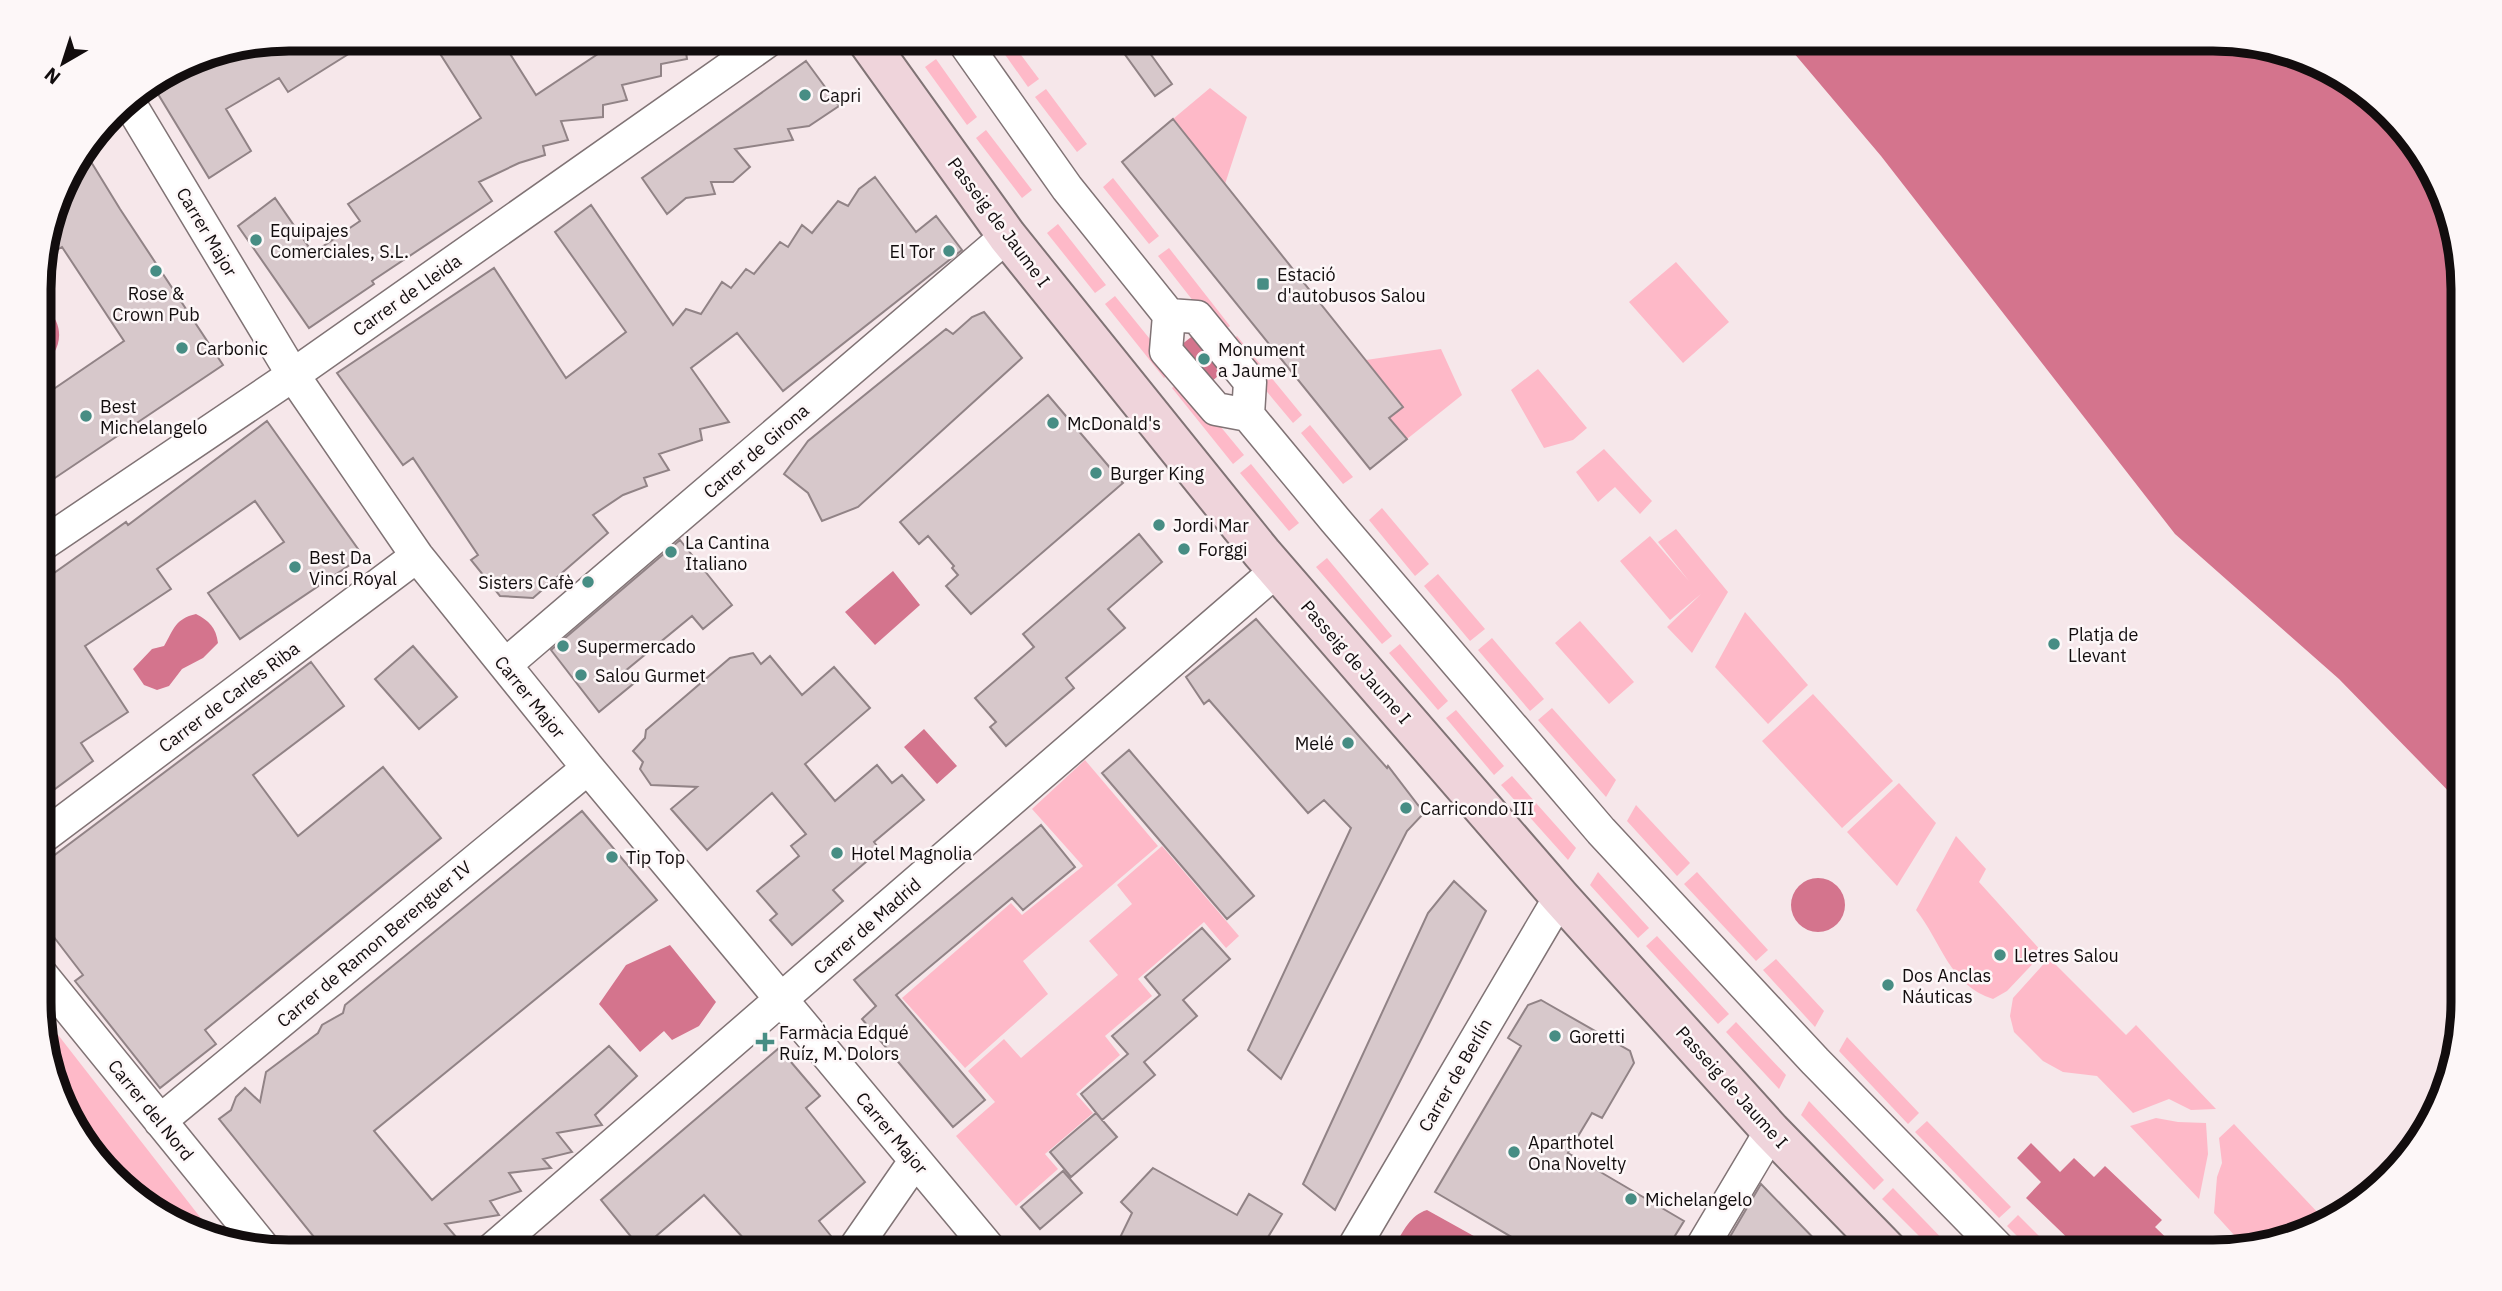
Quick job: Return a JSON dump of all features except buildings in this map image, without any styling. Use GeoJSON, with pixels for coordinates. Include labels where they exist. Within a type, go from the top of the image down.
{"type":"FeatureCollection","features":[{"type":"Feature","properties":{"kind":"street","name":"Carrer de Lleida"},"geometry":{"type":"LineString","coordinates":[[51,539],[293,375],[754,51]]}},
{"type":"Feature","properties":{"kind":"street","name":"Passeig de Jaume I"},"geometry":{"type":"LineString","coordinates":[[874,51],[1007,236],[1276,570],[1560,897],[1770,1131],[1876,1240]]}},
{"type":"Feature","properties":{"kind":"street"},"geometry":{"type":"LineString","coordinates":[[970,51],[1068,188],[1169,315],[1167,351],[1216,409],[1248,415],[1601,831],[1815,1061],[1990,1240]]}},
{"type":"Feature","properties":{"kind":"street","name":"Carrer Major"},"geometry":{"type":"LineString","coordinates":[[133,109],[293,375],[417,556],[588,768],[982,1240]]}},
{"type":"Feature","properties":{"kind":"street","name":"Carrer de Girona"},"geometry":{"type":"LineString","coordinates":[[505,665],[1007,236]]}},
{"type":"Feature","properties":{"kind":"street"},"geometry":{"type":"LineString","coordinates":[[1169,315],[1197,317],[1250,382],[1248,415]]}},
{"type":"Feature","properties":{"kind":"street","name":"Carrer de Carles Riba"},"geometry":{"type":"LineString","coordinates":[[51,831],[417,556]]}},
{"type":"Feature","properties":{"kind":"street","name":"Carrer de Madrid"},"geometry":{"type":"LineString","coordinates":[[503,1240],[1276,570]]}},
{"type":"Feature","properties":{"kind":"street","name":"Carrer de Ramon Berenguer IV"},"geometry":{"type":"LineString","coordinates":[[160,1121],[588,768]]}},
{"type":"Feature","properties":{"kind":"street","name":"Carrer de Berlín"},"geometry":{"type":"LineString","coordinates":[[1358,1240],[1560,897]]}},
{"type":"Feature","properties":{"kind":"street","name":"Carrer del Nord"},"geometry":{"type":"LineString","coordinates":[[51,986],[255,1237]]}},
{"type":"Feature","properties":{"kind":"street"},"geometry":{"type":"LineString","coordinates":[[1706,1240],[1770,1131]]}},
{"type":"Feature","properties":{"kind":"street"},"geometry":{"type":"LineString","coordinates":[[860,1240],[915,1161]]}},
{"type":"Feature","properties":{"kind":"shaded area"},"geometry":{"type":"Polygon","coordinates":[[[1002,51],[1018,51],[1039,79],[1028,87],[1002,51]]]}},
{"type":"Feature","properties":{"kind":"shaded area"},"geometry":{"type":"Polygon","coordinates":[[[1792,51],[2213,51],[2260,55],[2319,75],[2346,91],[2392,132],[2427,183],[2439,212],[2449,258],[2451,794],[2339,679],[2175,534],[1881,156],[1792,51]]]}},
{"type":"Feature","properties":{"kind":"shaded area"},"geometry":{"type":"Polygon","coordinates":[[[936,59],[977,117],[967,125],[925,67],[936,59]]]}},
{"type":"Feature","properties":{"kind":"shaded area"},"geometry":{"type":"Polygon","coordinates":[[[1210,88],[1247,117],[1225,184],[1173,119],[1210,88]]]}},
{"type":"Feature","properties":{"kind":"shaded area"},"geometry":{"type":"Polygon","coordinates":[[[1046,89],[1087,144],[1077,152],[1035,97],[1046,89]]]}},
{"type":"Feature","properties":{"kind":"shaded area"},"geometry":{"type":"Polygon","coordinates":[[[986,130],[1032,190],[1022,198],[976,138],[986,130]]]}},
{"type":"Feature","properties":{"kind":"shaded area"},"geometry":{"type":"Polygon","coordinates":[[[1113,178],[1159,236],[1149,244],[1103,187],[1113,178]]]}},
{"type":"Feature","properties":{"kind":"shaded area"},"geometry":{"type":"Polygon","coordinates":[[[1058,224],[1106,285],[1095,293],[1047,233],[1058,224]]]}},
{"type":"Feature","properties":{"kind":"shaded area"},"geometry":{"type":"Polygon","coordinates":[[[1169,248],[1230,326],[1219,334],[1158,256],[1169,248]]]}},
{"type":"Feature","properties":{"kind":"shaded area"},"geometry":{"type":"Polygon","coordinates":[[[1676,262],[1729,322],[1683,363],[1629,302],[1676,262]]]}},
{"type":"Feature","properties":{"kind":"shaded area"},"geometry":{"type":"Polygon","coordinates":[[[1115,296],[1175,370],[1164,378],[1105,304],[1115,296]]]}},
{"type":"Feature","properties":{"kind":"shaded area"},"geometry":{"type":"Polygon","coordinates":[[[51,314],[59,334],[51,357],[51,314]]]}},
{"type":"Feature","properties":{"kind":"shaded area"},"geometry":{"type":"Polygon","coordinates":[[[1195,334],[1225,370],[1211,382],[1181,345],[1195,334]]]}},
{"type":"Feature","properties":{"kind":"shaded area"},"geometry":{"type":"Polygon","coordinates":[[[1237,336],[1302,415],[1293,423],[1227,344],[1237,336]]]}},
{"type":"Feature","properties":{"kind":"shaded area"},"geometry":{"type":"Polygon","coordinates":[[[1441,349],[1462,395],[1407,439],[1389,418],[1403,406],[1366,360],[1441,349]]]}},
{"type":"Feature","properties":{"kind":"shaded area"},"geometry":{"type":"Polygon","coordinates":[[[1538,369],[1587,428],[1573,440],[1544,448],[1511,390],[1538,369]]]}},
{"type":"Feature","properties":{"kind":"shaded area"},"geometry":{"type":"Polygon","coordinates":[[[1182,380],[1244,455],[1233,464],[1172,388],[1182,380]]]}},
{"type":"Feature","properties":{"kind":"shaded area"},"geometry":{"type":"Polygon","coordinates":[[[1310,425],[1353,477],[1343,484],[1301,433],[1310,425]]]}},
{"type":"Feature","properties":{"kind":"shaded area"},"geometry":{"type":"Polygon","coordinates":[[[1604,449],[1652,501],[1640,514],[1615,487],[1598,502],[1576,472],[1604,449]]]}},
{"type":"Feature","properties":{"kind":"shaded area"},"geometry":{"type":"Polygon","coordinates":[[[1251,464],[1299,523],[1289,531],[1240,473],[1251,464]]]}},
{"type":"Feature","properties":{"kind":"shaded area"},"geometry":{"type":"Polygon","coordinates":[[[1382,508],[1429,564],[1415,576],[1369,520],[1382,508]]]}},
{"type":"Feature","properties":{"kind":"shaded area"},"geometry":{"type":"Polygon","coordinates":[[[1676,529],[1728,592],[1692,653],[1667,627],[1701,594],[1670,620],[1620,561],[1650,536],[1689,581],[1658,542],[1676,529]]]}},
{"type":"Feature","properties":{"kind":"shaded area"},"geometry":{"type":"Polygon","coordinates":[[[1327,558],[1392,636],[1382,644],[1316,567],[1327,558]]]}},
{"type":"Feature","properties":{"kind":"shaded area"},"geometry":{"type":"Polygon","coordinates":[[[893,571],[920,605],[875,645],[845,612],[893,571]]]}},
{"type":"Feature","properties":{"kind":"shaded area"},"geometry":{"type":"Polygon","coordinates":[[[1438,574],[1485,629],[1470,641],[1424,586],[1438,574]]]}},
{"type":"Feature","properties":{"kind":"shaded area"},"geometry":{"type":"Polygon","coordinates":[[[1745,612],[1808,685],[1768,724],[1715,667],[1745,612]]]}},
{"type":"Feature","properties":{"kind":"shaded area"},"geometry":{"type":"Polygon","coordinates":[[[196,614],[211,625],[218,643],[203,658],[182,669],[169,686],[157,690],[144,685],[133,669],[152,649],[164,646],[179,622],[196,614]]]}},
{"type":"Feature","properties":{"kind":"shaded area"},"geometry":{"type":"Polygon","coordinates":[[[1580,621],[1634,682],[1609,704],[1555,643],[1580,621]]]}},
{"type":"Feature","properties":{"kind":"shaded area"},"geometry":{"type":"Polygon","coordinates":[[[1492,638],[1544,699],[1530,711],[1478,650],[1492,638]]]}},
{"type":"Feature","properties":{"kind":"shaded area"},"geometry":{"type":"Polygon","coordinates":[[[1400,644],[1448,701],[1438,710],[1389,653],[1400,644]]]}},
{"type":"Feature","properties":{"kind":"shaded area"},"geometry":{"type":"Polygon","coordinates":[[[1813,694],[1893,781],[1842,828],[1762,741],[1813,694]]]}},
{"type":"Feature","properties":{"kind":"shaded area"},"geometry":{"type":"Polygon","coordinates":[[[1552,708],[1616,780],[1606,797],[1538,720],[1552,708]]]}},
{"type":"Feature","properties":{"kind":"shaded area"},"geometry":{"type":"Polygon","coordinates":[[[1456,710],[1504,766],[1494,775],[1446,718],[1456,710]]]}},
{"type":"Feature","properties":{"kind":"shaded area"},"geometry":{"type":"Polygon","coordinates":[[[924,729],[957,766],[937,784],[904,747],[924,729]]]}},
{"type":"Feature","properties":{"kind":"shaded area"},"geometry":{"type":"Polygon","coordinates":[[[1085,760],[1158,846],[1023,961],[1048,994],[965,1068],[902,998],[1011,903],[1022,915],[1083,866],[1032,809],[1085,760]]]}},
{"type":"Feature","properties":{"kind":"shaded area"},"geometry":{"type":"Polygon","coordinates":[[[1512,776],[1576,848],[1568,860],[1501,785],[1512,776]]]}},
{"type":"Feature","properties":{"kind":"shaded area"},"geometry":{"type":"Polygon","coordinates":[[[1899,783],[1936,823],[1897,886],[1847,832],[1899,783]]]}},
{"type":"Feature","properties":{"kind":"shaded area"},"geometry":{"type":"Polygon","coordinates":[[[1636,805],[1690,863],[1677,876],[1627,821],[1636,805]]]}},
{"type":"Feature","properties":{"kind":"shaded area"},"geometry":{"type":"Polygon","coordinates":[[[1956,836],[1986,869],[1979,882],[2043,953],[2007,991],[1993,999],[1966,984],[1956,973],[1916,910],[1956,836]]]}},
{"type":"Feature","properties":{"kind":"shaded area"},"geometry":{"type":"Polygon","coordinates":[[[1162,846],[1239,936],[1226,948],[1204,922],[1138,979],[1152,996],[1105,1036],[1120,1055],[1076,1094],[1093,1113],[1045,1154],[1058,1169],[1016,1206],[956,1136],[995,1102],[968,1071],[1004,1039],[1021,1058],[1118,975],[1089,941],[1132,904],[1117,885],[1162,846]]]}},
{"type":"Feature","properties":{"kind":"shaded area"},"geometry":{"type":"Polygon","coordinates":[[[1598,872],[1649,928],[1638,938],[1590,885],[1598,872]]]}},
{"type":"Feature","properties":{"kind":"shaded area"},"geometry":{"type":"Polygon","coordinates":[[[1697,872],[1768,950],[1756,961],[1684,884],[1697,872]]]}},
{"type":"Feature","properties":{"kind":"shaded area"},"geometry":{"type":"Polygon","coordinates":[[[1823,878],[1833,882],[1841,890],[1845,905],[1841,920],[1833,928],[1813,932],[1803,928],[1795,920],[1791,900],[1795,890],[1803,882],[1823,878]]]}},
{"type":"Feature","properties":{"kind":"shaded area"},"geometry":{"type":"Polygon","coordinates":[[[1657,936],[1729,1014],[1718,1024],[1646,946],[1657,936]]]}},
{"type":"Feature","properties":{"kind":"shaded area"},"geometry":{"type":"Polygon","coordinates":[[[670,945],[716,1002],[699,1026],[672,1040],[664,1031],[640,1052],[599,1004],[626,965],[670,945]]]}},
{"type":"Feature","properties":{"kind":"shaded area"},"geometry":{"type":"Polygon","coordinates":[[[2049,958],[2126,1035],[2136,1025],[2216,1109],[2191,1110],[2169,1099],[2133,1113],[2097,1076],[2063,1072],[2043,1061],[2014,1032],[2010,1016],[2013,998],[2049,958]]]}},
{"type":"Feature","properties":{"kind":"shaded area"},"geometry":{"type":"Polygon","coordinates":[[[1776,959],[1824,1011],[1815,1027],[1763,970],[1776,959]]]}},
{"type":"Feature","properties":{"kind":"shaded area"},"geometry":{"type":"Polygon","coordinates":[[[1736,1022],[1786,1075],[1779,1089],[1726,1032],[1736,1022]]]}},
{"type":"Feature","properties":{"kind":"shaded area"},"geometry":{"type":"Polygon","coordinates":[[[53,1028],[206,1225],[183,1216],[156,1200],[110,1159],[91,1135],[75,1108],[63,1079],[53,1028]]]}},
{"type":"Feature","properties":{"kind":"shaded area"},"geometry":{"type":"Polygon","coordinates":[[[1847,1037],[1919,1113],[1908,1124],[1839,1051],[1847,1037]]]}},
{"type":"Feature","properties":{"kind":"shaded area"},"geometry":{"type":"Polygon","coordinates":[[[1809,1101],[1884,1180],[1874,1190],[1801,1115],[1809,1101]]]}},
{"type":"Feature","properties":{"kind":"shaded area"},"geometry":{"type":"Polygon","coordinates":[[[2156,1118],[2206,1123],[2208,1154],[2199,1199],[2130,1126],[2156,1118]]]}},
{"type":"Feature","properties":{"kind":"shaded area"},"geometry":{"type":"Polygon","coordinates":[[[1927,1121],[2011,1207],[1999,1218],[1915,1132],[1927,1121]]]}},
{"type":"Feature","properties":{"kind":"shaded area"},"geometry":{"type":"Polygon","coordinates":[[[2234,1124],[2320,1215],[2290,1228],[2238,1239],[2214,1213],[2217,1177],[2222,1163],[2219,1138],[2234,1124]]]}},
{"type":"Feature","properties":{"kind":"shaded area"},"geometry":{"type":"Polygon","coordinates":[[[2031,1143],[2060,1172],[2074,1158],[2094,1177],[2105,1166],[2162,1220],[2155,1227],[2169,1240],[2070,1240],[2026,1198],[2041,1182],[2017,1158],[2031,1143]]]}},
{"type":"Feature","properties":{"kind":"shaded area"},"geometry":{"type":"Polygon","coordinates":[[[1893,1188],[1943,1240],[1923,1240],[1882,1199],[1893,1188]]]}},
{"type":"Feature","properties":{"kind":"shaded area"},"geometry":{"type":"Polygon","coordinates":[[[1427,1210],[1481,1240],[1398,1240],[1411,1220],[1427,1210]]]}},
{"type":"Feature","properties":{"kind":"shaded area"},"geometry":{"type":"Polygon","coordinates":[[[2018,1215],[2043,1240],[2021,1240],[2007,1226],[2018,1215]]]}},
{"type":"Feature","properties":{"kind":"place","name":"Capri"},"geometry":{"type":"Point","coordinates":[805,95]}},
{"type":"Feature","properties":{"kind":"place","name":"Equipajes Comerciales, S.L."},"geometry":{"type":"Point","coordinates":[256,240]}},
{"type":"Feature","properties":{"kind":"place","name":"El Tor"},"geometry":{"type":"Point","coordinates":[949,251]}},
{"type":"Feature","properties":{"kind":"place","name":"Rose & Crown Pub"},"geometry":{"type":"Point","coordinates":[156,271]}},
{"type":"Feature","properties":{"kind":"place","name":"Estació d'autobusos Salou"},"geometry":{"type":"Point","coordinates":[1263,284]}},
{"type":"Feature","properties":{"kind":"place","name":"Carbonic"},"geometry":{"type":"Point","coordinates":[182,348]}},
{"type":"Feature","properties":{"kind":"place","name":"Monument a Jaume I"},"geometry":{"type":"Point","coordinates":[1204,359]}},
{"type":"Feature","properties":{"kind":"place","name":"Best Michelangelo"},"geometry":{"type":"Point","coordinates":[86,416]}},
{"type":"Feature","properties":{"kind":"place","name":"McDonald's"},"geometry":{"type":"Point","coordinates":[1053,423]}},
{"type":"Feature","properties":{"kind":"place","name":"Burger King"},"geometry":{"type":"Point","coordinates":[1096,473]}},
{"type":"Feature","properties":{"kind":"place","name":"Jordi Mar"},"geometry":{"type":"Point","coordinates":[1159,525]}},
{"type":"Feature","properties":{"kind":"place","name":"Forggi"},"geometry":{"type":"Point","coordinates":[1184,549]}},
{"type":"Feature","properties":{"kind":"place","name":"La Cantina Italiano"},"geometry":{"type":"Point","coordinates":[671,552]}},
{"type":"Feature","properties":{"kind":"place","name":"Best Da Vinci Royal"},"geometry":{"type":"Point","coordinates":[295,567]}},
{"type":"Feature","properties":{"kind":"place","name":"Sisters Cafè"},"geometry":{"type":"Point","coordinates":[588,582]}},
{"type":"Feature","properties":{"kind":"place","name":"Platja de Llevant"},"geometry":{"type":"Point","coordinates":[2054,644]}},
{"type":"Feature","properties":{"kind":"place","name":"Supermercado"},"geometry":{"type":"Point","coordinates":[563,646]}},
{"type":"Feature","properties":{"kind":"place","name":"Salou Gurmet"},"geometry":{"type":"Point","coordinates":[581,675]}},
{"type":"Feature","properties":{"kind":"place","name":"Melé"},"geometry":{"type":"Point","coordinates":[1348,743]}},
{"type":"Feature","properties":{"kind":"place","name":"Carricondo III"},"geometry":{"type":"Point","coordinates":[1406,808]}},
{"type":"Feature","properties":{"kind":"place","name":"Hotel Magnolia"},"geometry":{"type":"Point","coordinates":[837,853]}},
{"type":"Feature","properties":{"kind":"place","name":"Tip Top"},"geometry":{"type":"Point","coordinates":[612,857]}},
{"type":"Feature","properties":{"kind":"place","name":"Lletres Salou"},"geometry":{"type":"Point","coordinates":[2000,955]}},
{"type":"Feature","properties":{"kind":"place","name":"Dos Anclas Náuticas"},"geometry":{"type":"Point","coordinates":[1888,985]}},
{"type":"Feature","properties":{"kind":"place","name":"Goretti"},"geometry":{"type":"Point","coordinates":[1555,1036]}},
{"type":"Feature","properties":{"kind":"place","name":"Farmàcia Edqué Ruíz, M. Dolors"},"geometry":{"type":"Point","coordinates":[765,1042]}},
{"type":"Feature","properties":{"kind":"place","name":"Aparthotel Ona Novelty"},"geometry":{"type":"Point","coordinates":[1514,1152]}},
{"type":"Feature","properties":{"kind":"place","name":"Michelangelo"},"geometry":{"type":"Point","coordinates":[1631,1199]}}]}
